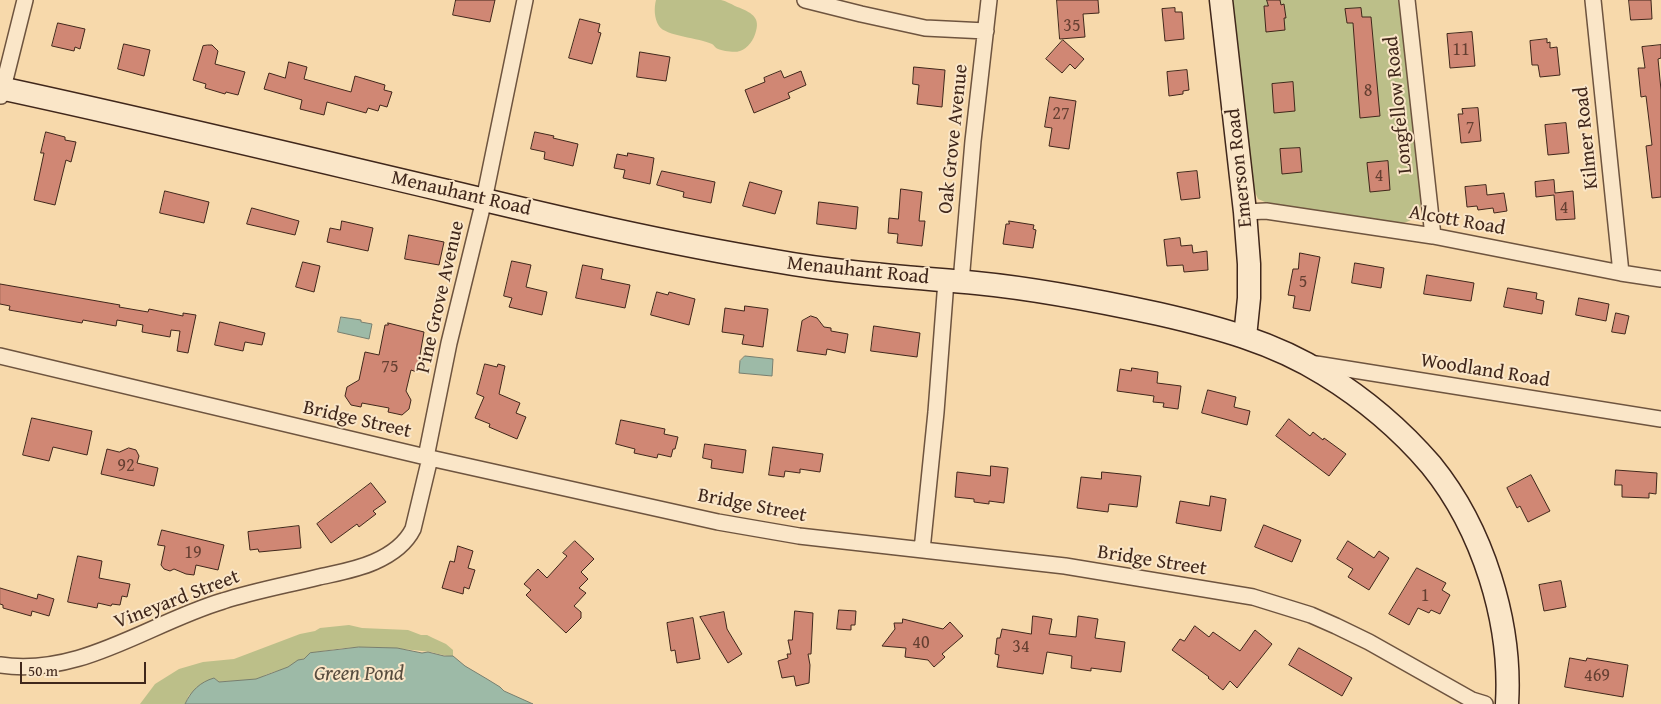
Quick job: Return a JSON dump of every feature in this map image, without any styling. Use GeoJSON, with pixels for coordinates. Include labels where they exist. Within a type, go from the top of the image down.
{"type":"FeatureCollection","features":[{"type":"Feature","properties":{"kind":"main road","name":"Emerson Road"},"geometry":{"type":"LineString","coordinates":[[1222,0],[1249,264],[1249,298],[1245,337]]}},
{"type":"Feature","properties":{"kind":"main road","name":"Menauhant Road"},"geometry":{"type":"LineString","coordinates":[[1,92],[685,245],[779,262],[1076,297],[1203,324],[1262,343],[1322,373],[1356,396],[1390,424],[1432,466],[1451,495],[1480,549],[1491,581],[1499,610],[1506,657],[1507,704]]}},
{"type":"Feature","properties":{"kind":"street"},"geometry":{"type":"LineString","coordinates":[[1,92],[25,0]]}},
{"type":"Feature","properties":{"kind":"street","name":"Pine Grove Avenue"},"geometry":{"type":"LineString","coordinates":[[413,529],[449,343],[484,200],[525,0]]}},
{"type":"Feature","properties":{"kind":"street"},"geometry":{"type":"LineString","coordinates":[[805,0],[925,28],[986,31]]}},
{"type":"Feature","properties":{"kind":"street","name":"Oak Grove Avenue"},"geometry":{"type":"LineString","coordinates":[[922,550],[936,412],[973,141],[989,0]]}},
{"type":"Feature","properties":{"kind":"street","name":"Longfellow Road"},"geometry":{"type":"LineString","coordinates":[[1407,0],[1433,236]]}},
{"type":"Feature","properties":{"kind":"street","name":"Kilmer Road"},"geometry":{"type":"LineString","coordinates":[[1593,0],[1621,273]]}},
{"type":"Feature","properties":{"kind":"street","name":"Alcott Road"},"geometry":{"type":"LineString","coordinates":[[1245,212],[1266,211],[1433,236],[1621,273],[1661,279]]}},
{"type":"Feature","properties":{"kind":"street","name":"Bridge Street"},"geometry":{"type":"LineString","coordinates":[[0,356],[428,457],[718,522],[800,536],[1065,566],[1253,597],[1311,615],[1336,626],[1392,654],[1472,700],[1485,704]]}},
{"type":"Feature","properties":{"kind":"street","name":"Woodland Road"},"geometry":{"type":"LineString","coordinates":[[1302,362],[1661,419]]}},
{"type":"Feature","properties":{"kind":"street","name":"Vineyard Street"},"geometry":{"type":"LineString","coordinates":[[0,665],[41,667],[66,662],[100,651],[220,601],[361,567],[386,556],[398,548],[406,541],[413,529]]}},
{"type":"Feature","properties":{"kind":"green space"},"geometry":{"type":"Polygon","coordinates":[[[656,0],[725,1],[755,17],[757,26],[755,34],[746,48],[732,52],[718,49],[707,42],[675,35],[663,29],[657,23],[655,13],[656,0]]]}},
{"type":"Feature","properties":{"kind":"green space"},"geometry":{"type":"Polygon","coordinates":[[[1229,0],[1399,0],[1421,196],[1419,211],[1414,218],[1400,223],[1272,205],[1258,199],[1251,183],[1229,0]]]}},
{"type":"Feature","properties":{"kind":"green space"},"geometry":{"type":"Polygon","coordinates":[[[349,625],[362,628],[408,630],[421,635],[427,635],[446,644],[453,650],[453,656],[391,648],[337,649],[313,654],[291,666],[258,679],[219,682],[214,678],[189,695],[185,704],[140,704],[155,684],[179,669],[203,662],[234,659],[320,628],[349,625]]]}},
{"type":"Feature","properties":{"kind":"water"},"geometry":{"type":"Polygon","coordinates":[[[341,317],[372,324],[369,339],[338,332],[341,317]]]}},
{"type":"Feature","properties":{"kind":"water"},"geometry":{"type":"Polygon","coordinates":[[[745,356],[773,359],[772,376],[739,373],[740,361],[745,356]]]}},
{"type":"Feature","properties":{"kind":"water","name":"Green Pond"},"geometry":{"type":"Polygon","coordinates":[[[359,647],[397,648],[453,656],[504,691],[533,704],[185,704],[197,688],[204,682],[214,678],[219,682],[256,679],[288,667],[298,660],[304,659],[310,653],[359,647]]]}},
{"type":"Feature","properties":{"kind":"building"},"geometry":{"type":"Polygon","coordinates":[[[456,0],[495,0],[490,22],[453,15],[456,0]]]}},
{"type":"Feature","properties":{"kind":"building"},"geometry":{"type":"Polygon","coordinates":[[[1057,0],[1098,0],[1099,13],[1083,14],[1085,37],[1060,39],[1057,0]]]}},
{"type":"Feature","properties":{"kind":"building"},"geometry":{"type":"Polygon","coordinates":[[[1267,0],[1280,0],[1281,5],[1284,4],[1285,30],[1266,32],[1264,6],[1268,6],[1267,0]]]}},
{"type":"Feature","properties":{"kind":"building"},"geometry":{"type":"Polygon","coordinates":[[[1629,0],[1651,0],[1652,19],[1631,20],[1629,0]]]}},
{"type":"Feature","properties":{"kind":"building"},"geometry":{"type":"Polygon","coordinates":[[[1175,8],[1175,12],[1182,12],[1184,39],[1165,41],[1162,9],[1175,8]]]}},
{"type":"Feature","properties":{"kind":"building"},"geometry":{"type":"Polygon","coordinates":[[[1361,8],[1362,17],[1371,17],[1380,116],[1360,118],[1353,23],[1347,23],[1345,9],[1361,8]]]}},
{"type":"Feature","properties":{"kind":"building"},"geometry":{"type":"Polygon","coordinates":[[[580,19],[600,24],[598,32],[601,33],[592,64],[569,58],[580,19]]]}},
{"type":"Feature","properties":{"kind":"building"},"geometry":{"type":"Polygon","coordinates":[[[58,23],[85,29],[80,49],[75,47],[74,51],[52,46],[58,23]]]}},
{"type":"Feature","properties":{"kind":"building"},"geometry":{"type":"Polygon","coordinates":[[[1472,32],[1475,66],[1450,68],[1447,34],[1472,32]]]}},
{"type":"Feature","properties":{"kind":"building"},"geometry":{"type":"Polygon","coordinates":[[[1547,39],[1547,43],[1550,42],[1550,48],[1557,47],[1560,75],[1540,77],[1538,65],[1532,65],[1530,41],[1547,39]]]}},
{"type":"Feature","properties":{"kind":"building"},"geometry":{"type":"Polygon","coordinates":[[[1063,40],[1084,59],[1075,69],[1070,64],[1062,73],[1046,59],[1063,40]]]}},
{"type":"Feature","properties":{"kind":"building"},"geometry":{"type":"Polygon","coordinates":[[[124,44],[150,50],[144,76],[118,69],[124,44]]]}},
{"type":"Feature","properties":{"kind":"building"},"geometry":{"type":"Polygon","coordinates":[[[212,45],[218,51],[215,64],[245,72],[238,95],[226,92],[225,94],[205,88],[206,84],[193,80],[203,46],[212,45]]]}},
{"type":"Feature","properties":{"kind":"building"},"geometry":{"type":"Polygon","coordinates":[[[1661,45],[1661,58],[1658,59],[1661,90],[1661,197],[1652,198],[1646,146],[1652,145],[1646,96],[1641,97],[1638,68],[1645,68],[1642,47],[1661,45]]]}},
{"type":"Feature","properties":{"kind":"building"},"geometry":{"type":"Polygon","coordinates":[[[640,52],[670,57],[666,81],[637,77],[640,52]]]}},
{"type":"Feature","properties":{"kind":"building"},"geometry":{"type":"Polygon","coordinates":[[[289,62],[307,67],[304,79],[351,92],[355,76],[385,85],[384,90],[392,92],[387,107],[380,105],[378,111],[368,108],[366,113],[327,102],[324,115],[300,109],[302,100],[264,89],[269,73],[285,78],[289,62]]]}},
{"type":"Feature","properties":{"kind":"building"},"geometry":{"type":"Polygon","coordinates":[[[914,67],[945,70],[942,107],[917,104],[919,85],[913,84],[914,67]]]}},
{"type":"Feature","properties":{"kind":"building"},"geometry":{"type":"Polygon","coordinates":[[[1187,70],[1189,90],[1183,91],[1183,94],[1169,96],[1167,72],[1187,70]]]}},
{"type":"Feature","properties":{"kind":"building"},"geometry":{"type":"Polygon","coordinates":[[[781,71],[784,78],[801,71],[806,85],[788,93],[790,98],[754,113],[745,90],[765,82],[764,78],[781,71]]]}},
{"type":"Feature","properties":{"kind":"building"},"geometry":{"type":"Polygon","coordinates":[[[1293,82],[1295,111],[1274,113],[1272,84],[1293,82]]]}},
{"type":"Feature","properties":{"kind":"building"},"geometry":{"type":"Polygon","coordinates":[[[1050,97],[1076,101],[1069,149],[1049,146],[1052,128],[1045,127],[1050,97]]]}},
{"type":"Feature","properties":{"kind":"building"},"geometry":{"type":"Polygon","coordinates":[[[1478,108],[1481,141],[1461,143],[1458,114],[1463,114],[1462,109],[1478,108]]]}},
{"type":"Feature","properties":{"kind":"building"},"geometry":{"type":"Polygon","coordinates":[[[1566,123],[1569,153],[1548,155],[1545,125],[1566,123]]]}},
{"type":"Feature","properties":{"kind":"building"},"geometry":{"type":"Polygon","coordinates":[[[46,132],[65,137],[65,140],[76,142],[71,162],[66,160],[55,205],[34,200],[44,153],[41,153],[46,132]]]}},
{"type":"Feature","properties":{"kind":"building"},"geometry":{"type":"Polygon","coordinates":[[[535,132],[578,144],[573,166],[544,159],[545,152],[531,149],[535,132]]]}},
{"type":"Feature","properties":{"kind":"building"},"geometry":{"type":"Polygon","coordinates":[[[1300,148],[1302,172],[1282,174],[1280,149],[1300,148]]]}},
{"type":"Feature","properties":{"kind":"building"},"geometry":{"type":"Polygon","coordinates":[[[628,153],[654,158],[650,184],[623,178],[625,170],[614,168],[617,154],[627,156],[628,153]]]}},
{"type":"Feature","properties":{"kind":"building"},"geometry":{"type":"Polygon","coordinates":[[[1388,161],[1390,190],[1370,192],[1367,163],[1388,161]]]}},
{"type":"Feature","properties":{"kind":"building"},"geometry":{"type":"Polygon","coordinates":[[[662,171],[715,182],[711,203],[683,197],[684,192],[657,185],[662,171]]]}},
{"type":"Feature","properties":{"kind":"building"},"geometry":{"type":"Polygon","coordinates":[[[1197,171],[1200,198],[1181,200],[1177,173],[1197,171]]]}},
{"type":"Feature","properties":{"kind":"building"},"geometry":{"type":"Polygon","coordinates":[[[1554,180],[1555,193],[1573,191],[1575,219],[1556,220],[1554,195],[1536,197],[1535,182],[1554,180]]]}},
{"type":"Feature","properties":{"kind":"building"},"geometry":{"type":"Polygon","coordinates":[[[750,182],[782,191],[775,214],[743,206],[750,182]]]}},
{"type":"Feature","properties":{"kind":"building"},"geometry":{"type":"Polygon","coordinates":[[[1486,185],[1487,195],[1504,193],[1507,211],[1494,213],[1493,208],[1478,210],[1477,206],[1467,207],[1465,187],[1486,185]]]}},
{"type":"Feature","properties":{"kind":"building"},"geometry":{"type":"Polygon","coordinates":[[[901,189],[922,192],[919,221],[925,221],[922,246],[897,243],[898,234],[888,233],[889,218],[898,219],[901,189]]]}},
{"type":"Feature","properties":{"kind":"building"},"geometry":{"type":"Polygon","coordinates":[[[165,191],[209,202],[204,223],[160,213],[165,191]]]}},
{"type":"Feature","properties":{"kind":"building"},"geometry":{"type":"Polygon","coordinates":[[[819,202],[858,207],[856,229],[817,224],[819,202]]]}},
{"type":"Feature","properties":{"kind":"building"},"geometry":{"type":"Polygon","coordinates":[[[252,208],[299,221],[295,235],[247,224],[252,208]]]}},
{"type":"Feature","properties":{"kind":"building"},"geometry":{"type":"Polygon","coordinates":[[[342,221],[373,228],[368,251],[327,242],[330,228],[340,230],[342,221]]]}},
{"type":"Feature","properties":{"kind":"building"},"geometry":{"type":"Polygon","coordinates":[[[1009,221],[1034,225],[1033,229],[1036,230],[1033,248],[1003,244],[1006,224],[1009,224],[1009,221]]]}},
{"type":"Feature","properties":{"kind":"building"},"geometry":{"type":"Polygon","coordinates":[[[409,235],[444,242],[439,265],[405,259],[409,235]]]}},
{"type":"Feature","properties":{"kind":"building"},"geometry":{"type":"Polygon","coordinates":[[[1180,238],[1181,246],[1192,245],[1193,253],[1207,251],[1208,270],[1184,272],[1183,265],[1167,266],[1164,240],[1180,238]]]}},
{"type":"Feature","properties":{"kind":"building"},"geometry":{"type":"Polygon","coordinates":[[[1300,253],[1320,257],[1310,311],[1293,308],[1295,296],[1288,295],[1293,269],[1298,269],[1300,253]]]}},
{"type":"Feature","properties":{"kind":"building"},"geometry":{"type":"Polygon","coordinates":[[[512,261],[531,265],[526,287],[547,292],[542,315],[509,307],[512,298],[504,296],[512,261]]]}},
{"type":"Feature","properties":{"kind":"building"},"geometry":{"type":"Polygon","coordinates":[[[303,262],[320,266],[314,292],[296,287],[303,262]]]}},
{"type":"Feature","properties":{"kind":"building"},"geometry":{"type":"Polygon","coordinates":[[[1355,263],[1384,268],[1381,288],[1352,283],[1355,263]]]}},
{"type":"Feature","properties":{"kind":"building"},"geometry":{"type":"Polygon","coordinates":[[[583,265],[603,269],[601,279],[630,285],[625,308],[576,298],[583,265]]]}},
{"type":"Feature","properties":{"kind":"building"},"geometry":{"type":"Polygon","coordinates":[[[1427,275],[1474,283],[1471,301],[1424,294],[1427,275]]]}},
{"type":"Feature","properties":{"kind":"building"},"geometry":{"type":"Polygon","coordinates":[[[0,284],[120,305],[119,307],[148,312],[149,309],[183,316],[183,313],[196,315],[188,353],[177,351],[180,331],[171,330],[170,337],[142,332],[143,325],[117,320],[116,326],[83,320],[82,323],[9,310],[10,306],[0,304],[0,284]]]}},
{"type":"Feature","properties":{"kind":"building"},"geometry":{"type":"Polygon","coordinates":[[[1508,288],[1537,293],[1536,299],[1544,301],[1542,314],[1504,307],[1508,288]]]}},
{"type":"Feature","properties":{"kind":"building"},"geometry":{"type":"Polygon","coordinates":[[[657,292],[668,295],[669,292],[695,299],[689,325],[651,315],[657,292]]]}},
{"type":"Feature","properties":{"kind":"building"},"geometry":{"type":"Polygon","coordinates":[[[1579,298],[1609,304],[1606,321],[1576,315],[1579,298]]]}},
{"type":"Feature","properties":{"kind":"building"},"geometry":{"type":"Polygon","coordinates":[[[745,306],[768,309],[763,347],[742,344],[744,335],[722,332],[725,308],[744,311],[745,306]]]}},
{"type":"Feature","properties":{"kind":"building"},"geometry":{"type":"Polygon","coordinates":[[[1616,313],[1629,316],[1625,334],[1612,332],[1616,313]]]}},
{"type":"Feature","properties":{"kind":"building"},"geometry":{"type":"Polygon","coordinates":[[[811,316],[817,318],[824,327],[831,328],[831,331],[848,334],[845,353],[827,349],[826,355],[797,351],[802,321],[811,316]]]}},
{"type":"Feature","properties":{"kind":"building"},"geometry":{"type":"Polygon","coordinates":[[[220,322],[265,333],[262,345],[245,342],[243,351],[215,345],[220,322]]]}},
{"type":"Feature","properties":{"kind":"building"},"geometry":{"type":"Polygon","coordinates":[[[388,323],[424,332],[417,372],[411,370],[406,391],[411,400],[409,409],[402,415],[388,412],[389,408],[362,403],[361,407],[351,405],[345,396],[347,387],[359,380],[365,352],[379,355],[385,325],[388,325],[388,323]]]}},
{"type":"Feature","properties":{"kind":"building"},"geometry":{"type":"Polygon","coordinates":[[[874,326],[920,333],[917,357],[871,351],[874,326]]]}},
{"type":"Feature","properties":{"kind":"building"},"geometry":{"type":"Polygon","coordinates":[[[485,364],[497,367],[498,364],[505,366],[499,394],[520,403],[516,413],[526,417],[517,439],[489,427],[490,424],[475,418],[484,397],[477,394],[485,364]]]}},
{"type":"Feature","properties":{"kind":"building"},"geometry":{"type":"Polygon","coordinates":[[[1132,368],[1158,372],[1157,383],[1181,386],[1178,409],[1163,407],[1164,403],[1153,402],[1154,396],[1117,391],[1120,369],[1131,371],[1132,368]]]}},
{"type":"Feature","properties":{"kind":"building"},"geometry":{"type":"Polygon","coordinates":[[[1208,390],[1236,397],[1234,407],[1250,411],[1247,425],[1202,413],[1208,390]]]}},
{"type":"Feature","properties":{"kind":"building"},"geometry":{"type":"Polygon","coordinates":[[[32,418],[92,431],[87,455],[53,447],[49,461],[23,455],[32,418]]]}},
{"type":"Feature","properties":{"kind":"building"},"geometry":{"type":"Polygon","coordinates":[[[1289,419],[1310,436],[1313,432],[1346,454],[1329,476],[1276,436],[1289,419]]]}},
{"type":"Feature","properties":{"kind":"building"},"geometry":{"type":"Polygon","coordinates":[[[621,420],[665,429],[664,434],[678,437],[671,457],[658,454],[657,458],[634,453],[635,449],[616,444],[621,420]]]}},
{"type":"Feature","properties":{"kind":"building"},"geometry":{"type":"Polygon","coordinates":[[[705,444],[746,450],[743,473],[711,468],[712,460],[703,458],[705,444]]]}},
{"type":"Feature","properties":{"kind":"building"},"geometry":{"type":"Polygon","coordinates":[[[773,447],[823,454],[820,472],[800,469],[800,473],[785,471],[784,477],[769,475],[773,447]]]}},
{"type":"Feature","properties":{"kind":"building"},"geometry":{"type":"Polygon","coordinates":[[[129,448],[136,450],[139,456],[137,463],[158,468],[154,486],[101,474],[107,449],[119,452],[129,448]]]}},
{"type":"Feature","properties":{"kind":"building"},"geometry":{"type":"Polygon","coordinates":[[[991,466],[1008,468],[1004,503],[989,501],[989,504],[974,502],[974,499],[955,497],[957,472],[990,476],[991,466]]]}},
{"type":"Feature","properties":{"kind":"building"},"geometry":{"type":"Polygon","coordinates":[[[1616,470],[1657,473],[1656,494],[1649,493],[1649,498],[1622,497],[1622,485],[1615,485],[1616,470]]]}},
{"type":"Feature","properties":{"kind":"building"},"geometry":{"type":"Polygon","coordinates":[[[1102,472],[1141,476],[1137,507],[1109,504],[1108,512],[1077,508],[1081,477],[1101,479],[1102,472]]]}},
{"type":"Feature","properties":{"kind":"building"},"geometry":{"type":"Polygon","coordinates":[[[1531,475],[1550,511],[1528,522],[1520,506],[1517,508],[1507,488],[1531,475]]]}},
{"type":"Feature","properties":{"kind":"building"},"geometry":{"type":"Polygon","coordinates":[[[371,483],[386,502],[373,511],[376,514],[359,527],[357,524],[331,543],[317,524],[371,483]]]}},
{"type":"Feature","properties":{"kind":"building"},"geometry":{"type":"Polygon","coordinates":[[[1211,496],[1226,499],[1221,531],[1176,523],[1180,501],[1209,506],[1211,496]]]}},
{"type":"Feature","properties":{"kind":"building"},"geometry":{"type":"Polygon","coordinates":[[[1264,525],[1301,540],[1292,562],[1255,547],[1264,525]]]}},
{"type":"Feature","properties":{"kind":"building"},"geometry":{"type":"Polygon","coordinates":[[[299,526],[301,548],[259,552],[258,549],[250,550],[248,532],[299,526]]]}},
{"type":"Feature","properties":{"kind":"building"},"geometry":{"type":"Polygon","coordinates":[[[162,530],[224,545],[218,570],[196,565],[194,575],[174,569],[170,571],[164,569],[161,565],[165,546],[158,545],[162,530]]]}},
{"type":"Feature","properties":{"kind":"building"},"geometry":{"type":"Polygon","coordinates":[[[575,541],[594,559],[581,572],[588,579],[579,588],[586,593],[574,606],[581,612],[581,618],[566,633],[526,595],[531,590],[524,584],[538,569],[547,578],[567,556],[563,553],[575,541]]]}},
{"type":"Feature","properties":{"kind":"building"},"geometry":{"type":"Polygon","coordinates":[[[1348,541],[1374,558],[1379,551],[1389,558],[1369,590],[1348,577],[1353,569],[1337,559],[1348,541]]]}},
{"type":"Feature","properties":{"kind":"building"},"geometry":{"type":"Polygon","coordinates":[[[458,546],[473,551],[468,568],[475,570],[469,589],[464,587],[463,594],[442,588],[450,561],[454,562],[458,546]]]}},
{"type":"Feature","properties":{"kind":"building"},"geometry":{"type":"Polygon","coordinates":[[[78,556],[102,561],[99,578],[130,584],[127,597],[122,596],[120,605],[112,604],[111,606],[98,603],[97,608],[68,602],[78,556]]]}},
{"type":"Feature","properties":{"kind":"building"},"geometry":{"type":"Polygon","coordinates":[[[1417,568],[1446,583],[1442,590],[1450,595],[1440,614],[1431,610],[1429,613],[1418,608],[1409,625],[1389,614],[1417,568]]]}},
{"type":"Feature","properties":{"kind":"building"},"geometry":{"type":"Polygon","coordinates":[[[1561,581],[1566,607],[1544,611],[1539,585],[1561,581]]]}},
{"type":"Feature","properties":{"kind":"building"},"geometry":{"type":"Polygon","coordinates":[[[0,588],[37,599],[38,594],[54,599],[49,616],[32,611],[31,616],[3,608],[3,605],[0,604],[0,588]]]}},
{"type":"Feature","properties":{"kind":"building"},"geometry":{"type":"Polygon","coordinates":[[[839,610],[856,611],[855,625],[851,625],[851,630],[837,629],[839,610]]]}},
{"type":"Feature","properties":{"kind":"building"},"geometry":{"type":"Polygon","coordinates":[[[795,611],[813,613],[811,654],[808,654],[810,665],[809,683],[796,686],[794,676],[782,678],[778,661],[788,658],[787,654],[791,654],[788,640],[792,640],[795,611]]]}},
{"type":"Feature","properties":{"kind":"building"},"geometry":{"type":"Polygon","coordinates":[[[724,612],[727,629],[742,654],[728,663],[700,617],[724,612]]]}},
{"type":"Feature","properties":{"kind":"building"},"geometry":{"type":"Polygon","coordinates":[[[1033,616],[1052,619],[1049,634],[1076,637],[1078,616],[1098,619],[1095,638],[1125,642],[1121,672],[1091,668],[1091,671],[1071,668],[1072,656],[1047,652],[1043,674],[997,667],[999,655],[995,654],[997,638],[1000,638],[1002,629],[1031,634],[1033,616]]]}},
{"type":"Feature","properties":{"kind":"building"},"geometry":{"type":"Polygon","coordinates":[[[693,618],[700,659],[677,663],[675,650],[671,651],[667,623],[693,618]]]}},
{"type":"Feature","properties":{"kind":"building"},"geometry":{"type":"Polygon","coordinates":[[[903,619],[943,629],[950,622],[963,636],[942,654],[945,657],[934,667],[928,660],[905,657],[906,648],[882,646],[895,629],[894,623],[902,623],[903,619]]]}},
{"type":"Feature","properties":{"kind":"building"},"geometry":{"type":"Polygon","coordinates":[[[1195,626],[1209,637],[1213,632],[1240,651],[1255,630],[1272,644],[1237,688],[1230,681],[1223,690],[1209,677],[1172,650],[1180,639],[1184,641],[1195,626]]]}},
{"type":"Feature","properties":{"kind":"building"},"geometry":{"type":"Polygon","coordinates":[[[1299,648],[1352,678],[1342,696],[1289,665],[1299,648]]]}},
{"type":"Feature","properties":{"kind":"building"},"geometry":{"type":"Polygon","coordinates":[[[1570,658],[1586,661],[1587,658],[1628,665],[1623,697],[1565,687],[1570,658]]]}}]}
